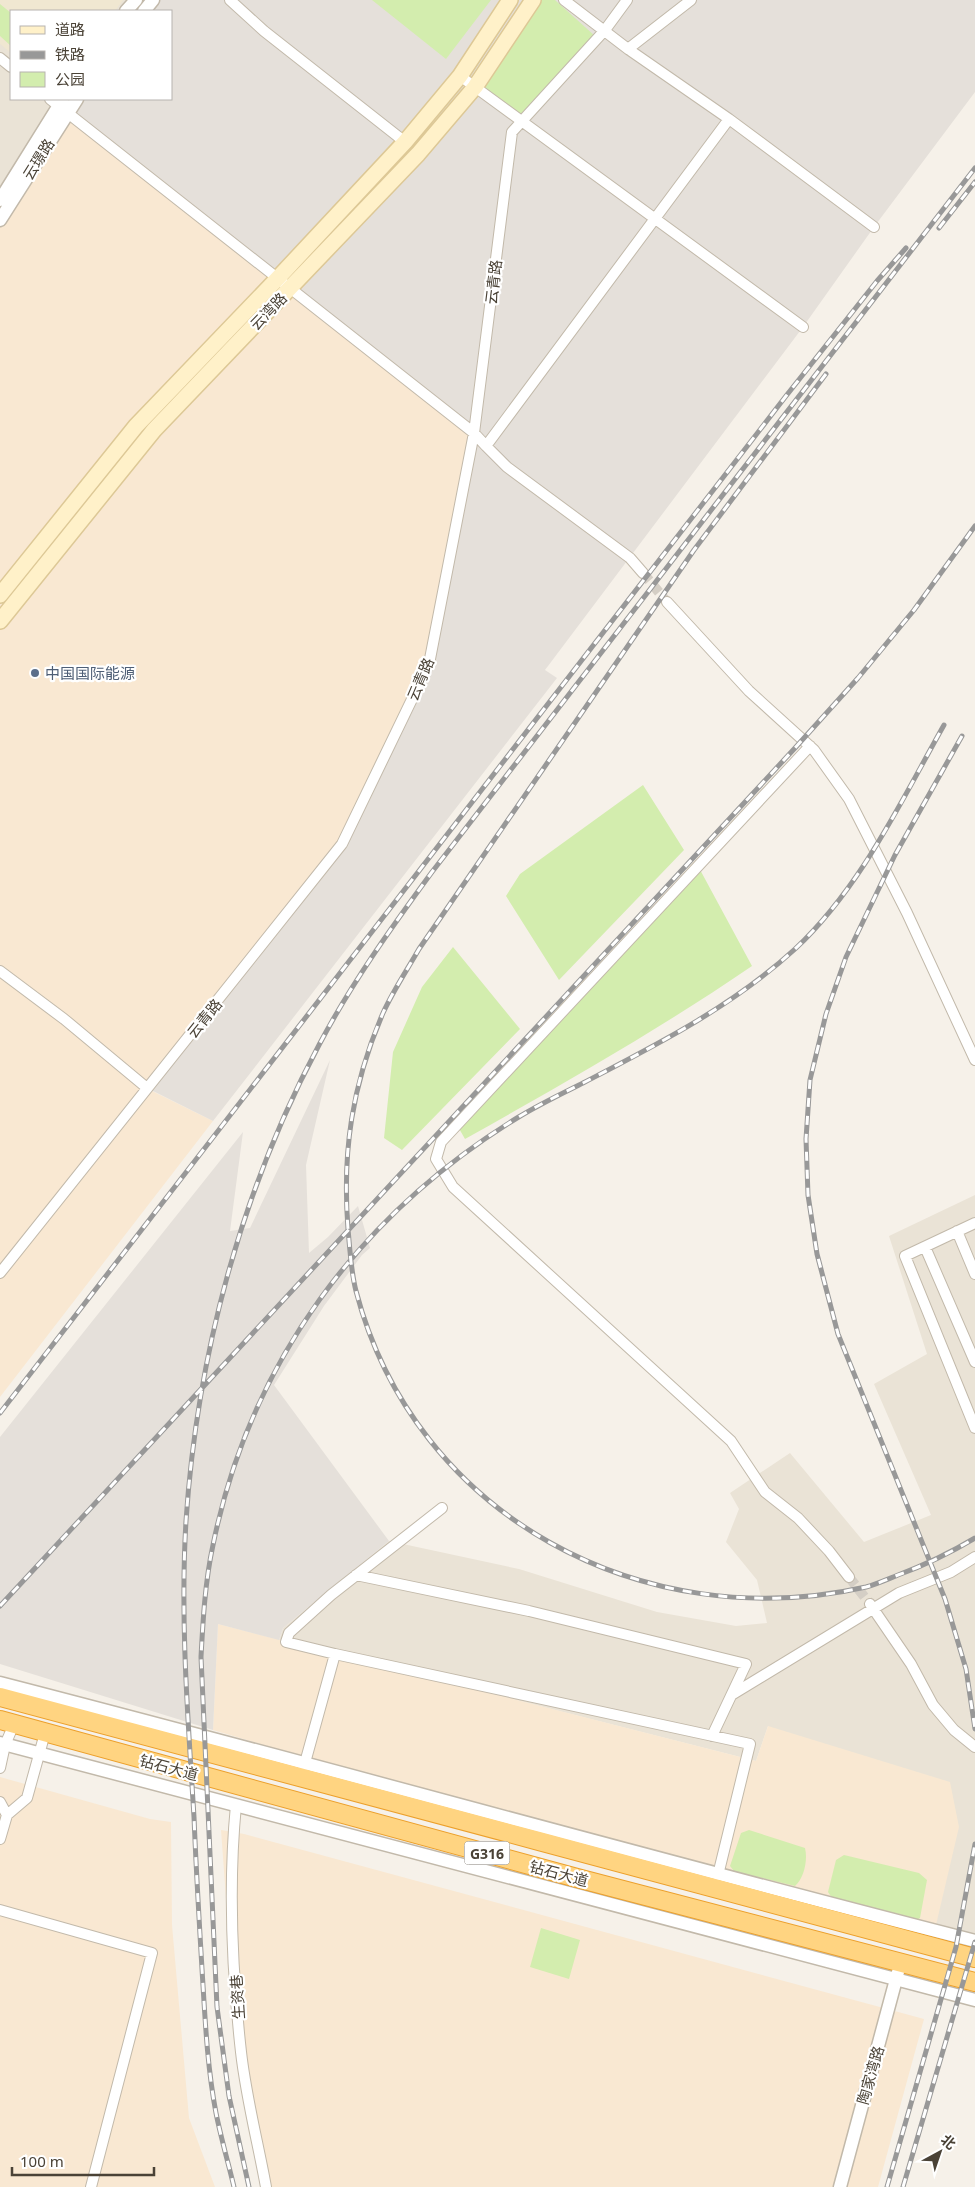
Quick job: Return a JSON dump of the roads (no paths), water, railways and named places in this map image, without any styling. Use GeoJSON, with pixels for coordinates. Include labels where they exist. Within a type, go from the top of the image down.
{"type":"FeatureCollection","features":[{"type":"Feature","properties":{"kind":"highway","name":"钻石大道"},"geometry":{"type":"LineString","coordinates":[[0,1697],[216,1754],[303,1770],[745,1890],[975,1958]]}},
{"type":"Feature","properties":{"kind":"highway","name":"钻石大道"},"geometry":{"type":"LineString","coordinates":[[7,1722],[815,1949],[899,1971],[975,1982]]}},
{"type":"Feature","properties":{"kind":"main road","name":"云湾路"},"geometry":{"type":"LineString","coordinates":[[0,595],[136,426],[405,142],[460,76],[510,0]]}},
{"type":"Feature","properties":{"kind":"main road","name":"云湾路"},"geometry":{"type":"LineString","coordinates":[[0,621],[154,430],[418,154],[475,87],[531,1]]}},
{"type":"Feature","properties":{"kind":"street"},"geometry":{"type":"LineString","coordinates":[[127,10],[136,0]]}},
{"type":"Feature","properties":{"kind":"street"},"geometry":{"type":"LineString","coordinates":[[145,10],[153,0]]}},
{"type":"Feature","properties":{"kind":"street"},"geometry":{"type":"LineString","coordinates":[[230,0],[264,30],[405,142]]}},
{"type":"Feature","properties":{"kind":"street"},"geometry":{"type":"LineString","coordinates":[[500,16],[503,0]]}},
{"type":"Feature","properties":{"kind":"street"},"geometry":{"type":"LineString","coordinates":[[564,0],[628,49],[729,119],[874,227]]}},
{"type":"Feature","properties":{"kind":"street","name":"云青路"},"geometry":{"type":"LineString","coordinates":[[0,1273],[342,844],[429,664],[474,433],[512,132],[605,30],[627,0]]}},
{"type":"Feature","properties":{"kind":"street"},"geometry":{"type":"LineString","coordinates":[[628,49],[691,0]]}},
{"type":"Feature","properties":{"kind":"street"},"geometry":{"type":"LineString","coordinates":[[0,58],[10,66]]}},
{"type":"Feature","properties":{"kind":"street"},"geometry":{"type":"LineString","coordinates":[[460,76],[803,327]]}},
{"type":"Feature","properties":{"kind":"street","name":"云璟路"},"geometry":{"type":"LineString","coordinates":[[0,200],[60,104],[74,100]]}},
{"type":"Feature","properties":{"kind":"street"},"geometry":{"type":"LineString","coordinates":[[60,104],[474,433],[507,467],[630,558],[643,573]]}},
{"type":"Feature","properties":{"kind":"street","name":"云璟路"},"geometry":{"type":"LineString","coordinates":[[0,220],[60,104]]}},
{"type":"Feature","properties":{"kind":"street"},"geometry":{"type":"LineString","coordinates":[[486,446],[729,119]]}},
{"type":"Feature","properties":{"kind":"street"},"geometry":{"type":"LineString","coordinates":[[667,602],[749,691],[810,746],[849,799],[907,913],[975,1060]]}},
{"type":"Feature","properties":{"kind":"street"},"geometry":{"type":"LineString","coordinates":[[810,746],[441,1142],[436,1160],[452,1187],[731,1441],[765,1492],[798,1518],[829,1551],[849,1577]]}},
{"type":"Feature","properties":{"kind":"street"},"geometry":{"type":"LineString","coordinates":[[0,972],[64,1019],[147,1088]]}},
{"type":"Feature","properties":{"kind":"street"},"geometry":{"type":"LineString","coordinates":[[975,1223],[905,1256],[975,1428]]}},
{"type":"Feature","properties":{"kind":"street"},"geometry":{"type":"LineString","coordinates":[[958,1231],[975,1274]]}},
{"type":"Feature","properties":{"kind":"street"},"geometry":{"type":"LineString","coordinates":[[925,1246],[975,1362]]}},
{"type":"Feature","properties":{"kind":"street"},"geometry":{"type":"LineString","coordinates":[[442,1508],[356,1575],[289,1633],[286,1642],[750,1744],[718,1875]]}},
{"type":"Feature","properties":{"kind":"street"},"geometry":{"type":"LineString","coordinates":[[732,1694],[872,1606],[951,1572],[975,1557]]}},
{"type":"Feature","properties":{"kind":"street"},"geometry":{"type":"LineString","coordinates":[[356,1575],[529,1611],[746,1664],[712,1736]]}},
{"type":"Feature","properties":{"kind":"street"},"geometry":{"type":"LineString","coordinates":[[872,1606],[934,1705],[954,1730],[975,1747]]}},
{"type":"Feature","properties":{"kind":"street"},"geometry":{"type":"LineString","coordinates":[[0,1683],[303,1770],[335,1654]]}},
{"type":"Feature","properties":{"kind":"street"},"geometry":{"type":"LineString","coordinates":[[0,1768],[7,1722]]}},
{"type":"Feature","properties":{"kind":"street"},"geometry":{"type":"LineString","coordinates":[[0,1838],[7,1815],[27,1798],[45,1733]]}},
{"type":"Feature","properties":{"kind":"street"},"geometry":{"type":"LineString","coordinates":[[3,1744],[236,1806],[815,1949]]}},
{"type":"Feature","properties":{"kind":"street"},"geometry":{"type":"LineString","coordinates":[[0,1802],[7,1815]]}},
{"type":"Feature","properties":{"kind":"street","name":"生资巷"},"geometry":{"type":"LineString","coordinates":[[236,1806],[231,1858],[234,1964],[240,2045],[266,2187]]}},
{"type":"Feature","properties":{"kind":"street"},"geometry":{"type":"LineString","coordinates":[[586,1847],[718,1875],[745,1890],[975,1941]]}},
{"type":"Feature","properties":{"kind":"street"},"geometry":{"type":"LineString","coordinates":[[0,1910],[152,1954],[91,2187]]}},
{"type":"Feature","properties":{"kind":"street"},"geometry":{"type":"LineString","coordinates":[[899,1971],[975,2000]]}},
{"type":"Feature","properties":{"kind":"street","name":"陶家湾路"},"geometry":{"type":"LineString","coordinates":[[840,2187],[899,1971]]}},
{"type":"Feature","properties":{"kind":"tunnel"},"geometry":{"type":"LineString","coordinates":[[643,573],[667,602]]}},
{"type":"Feature","properties":{"kind":"tunnel"},"geometry":{"type":"LineString","coordinates":[[849,1577],[870,1604]]}},
{"type":"Feature","properties":{"kind":"railway"},"geometry":{"type":"LineString","coordinates":[[234,2187],[216,2113],[207,2041],[189,1743],[184,1558],[192,1459],[200,1398],[212,1336],[227,1276],[267,1158],[291,1101],[331,1022],[372,957],[432,872],[975,168]]}},
{"type":"Feature","properties":{"kind":"railway"},"geometry":{"type":"LineString","coordinates":[[939,228],[975,182]]}},
{"type":"Feature","properties":{"kind":"railway"},"geometry":{"type":"LineString","coordinates":[[0,1413],[786,396],[877,281],[906,248]]}},
{"type":"Feature","properties":{"kind":"railway"},"geometry":{"type":"LineString","coordinates":[[826,374],[694,550],[419,949],[391,997],[372,1040],[364,1066],[357,1093],[348,1146],[347,1201],[352,1269],[356,1291],[386,1371],[429,1440],[485,1497],[550,1542],[623,1575],[701,1594],[783,1598],[870,1586],[928,1563],[975,1538]]}},
{"type":"Feature","properties":{"kind":"railway"},"geometry":{"type":"LineString","coordinates":[[0,1606],[795,748],[858,678],[914,610],[975,526]]}},
{"type":"Feature","properties":{"kind":"railway"},"geometry":{"type":"LineString","coordinates":[[249,2187],[229,2096],[217,2007],[201,1657],[206,1587],[213,1545],[230,1478],[254,1415],[284,1355],[320,1300],[361,1248],[408,1200],[460,1157],[517,1118],[694,1023],[771,970],[795,949],[819,925],[860,871],[895,814],[944,725]]}},
{"type":"Feature","properties":{"kind":"railway"},"geometry":{"type":"LineString","coordinates":[[962,736],[895,855],[846,957],[826,1014],[810,1080],[806,1139],[808,1195],[817,1254],[838,1334],[945,1599],[966,1669],[975,1729]]}},
{"type":"Feature","properties":{"kind":"railway"},"geometry":{"type":"LineString","coordinates":[[887,2187],[956,1947],[975,1844]]}},
{"type":"Feature","properties":{"kind":"railway"},"geometry":{"type":"LineString","coordinates":[[903,2187],[975,1942]]}},
{"type":"Feature","properties":{"kind":"place","name":"中国国际能源"},"geometry":{"type":"Point","coordinates":[35,673]}}]}
